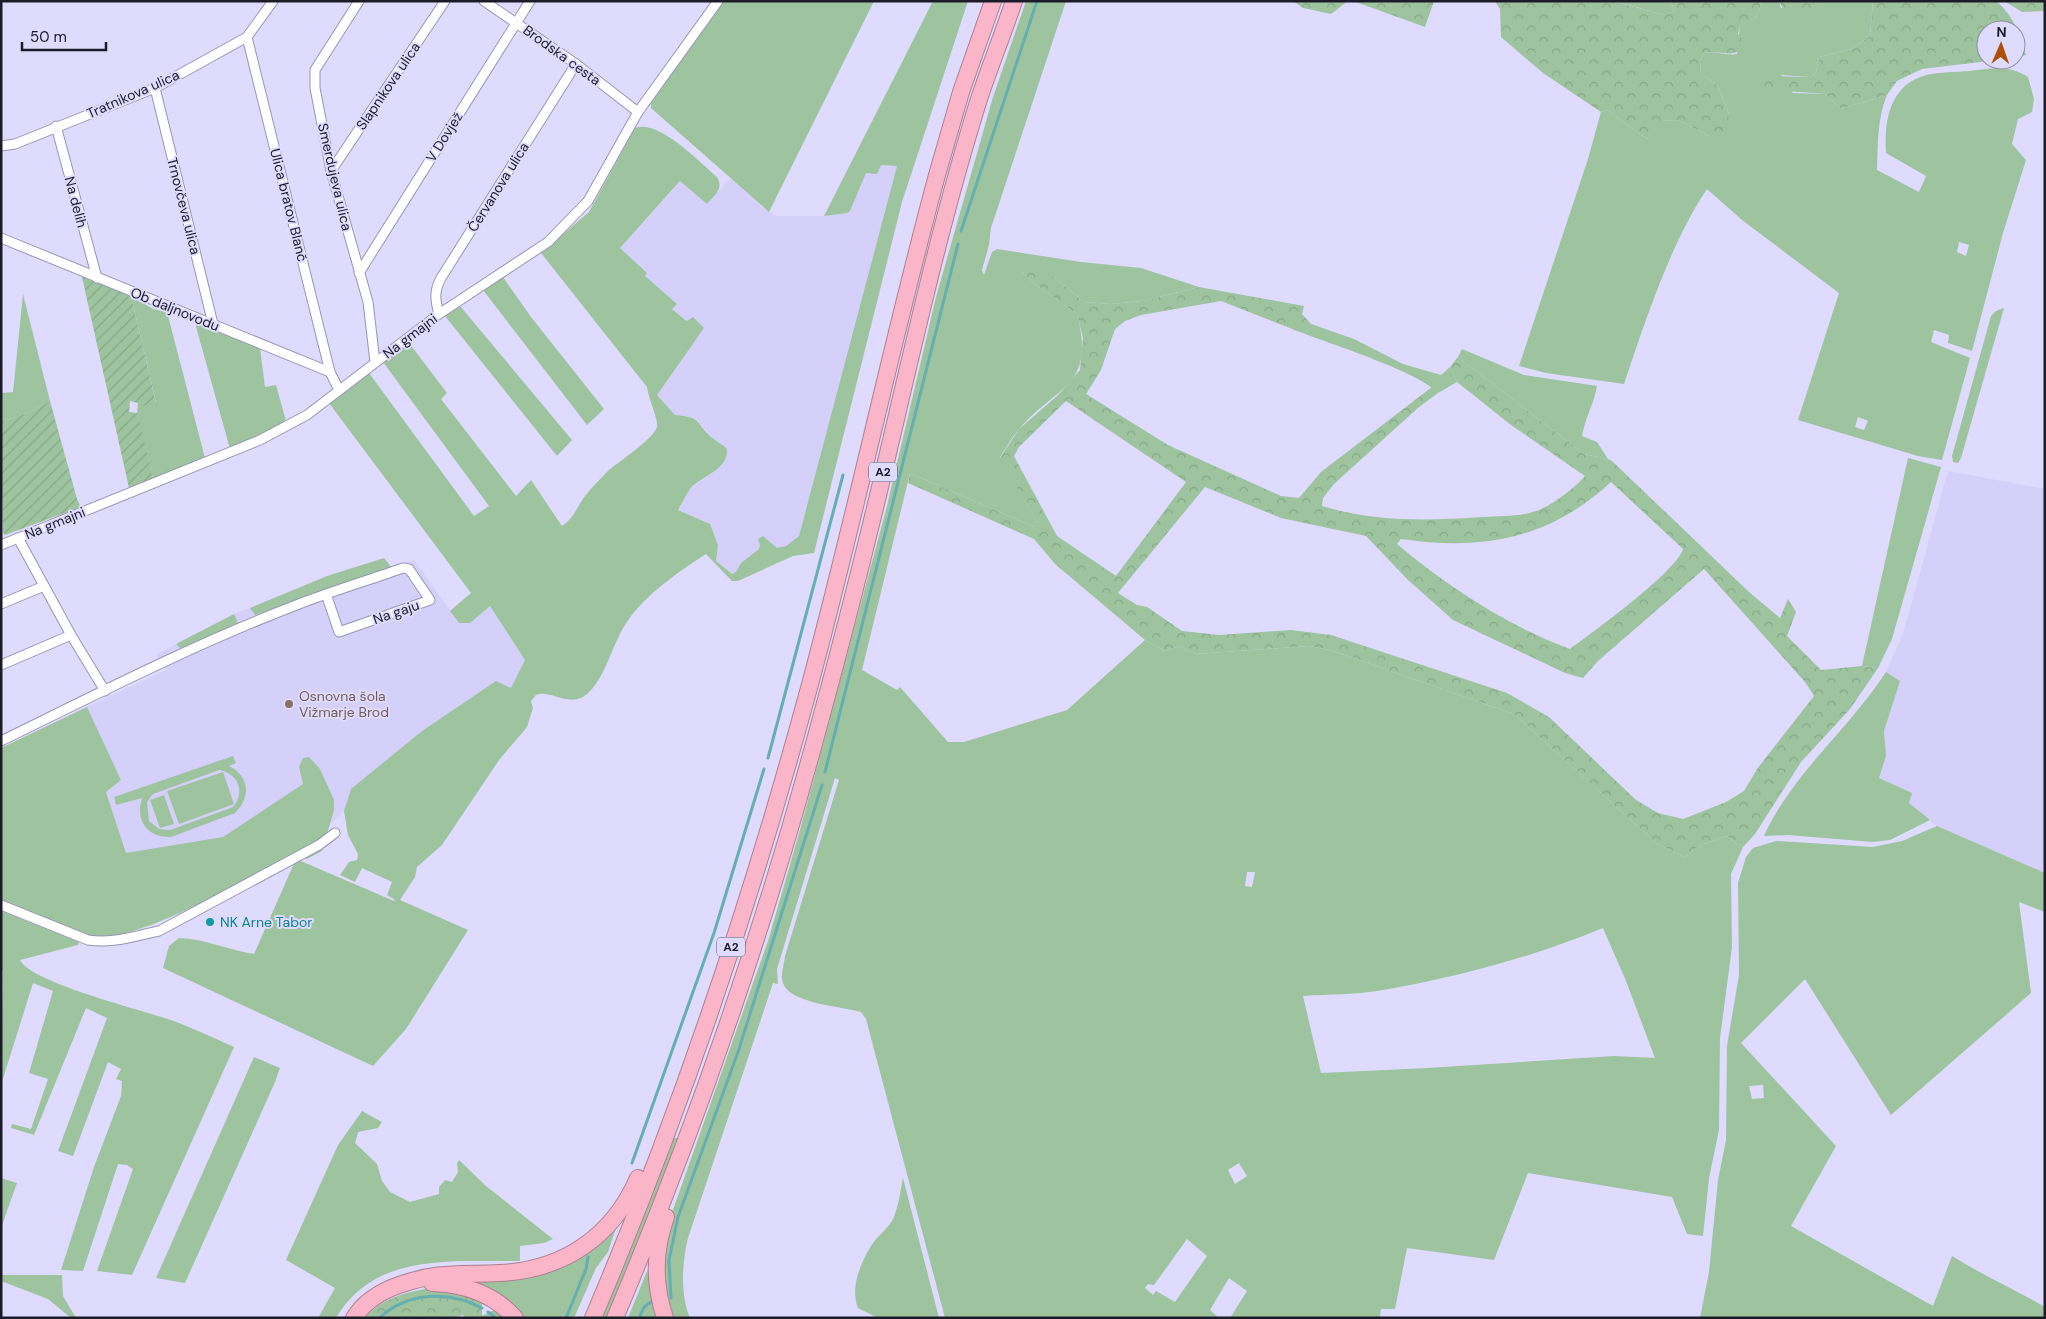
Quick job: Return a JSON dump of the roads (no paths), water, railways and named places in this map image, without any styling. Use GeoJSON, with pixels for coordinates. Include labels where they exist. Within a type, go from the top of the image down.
{"type":"FeatureCollection","features":[{"type":"Feature","properties":{"kind":"highway","name":"A2"},"geometry":{"type":"LineString","coordinates":[[593,1318],[662,1143],[739,924],[792,749],[922,227],[961,92],[993,1]]}},
{"type":"Feature","properties":{"kind":"highway","name":"A2"},"geometry":{"type":"LineString","coordinates":[[615,1318],[691,1124],[754,942],[789,832],[872,519],[925,294],[949,204],[980,99],[1014,1]]}},
{"type":"Feature","properties":{"kind":"highway"},"geometry":{"type":"LineString","coordinates":[[665,1318],[657,1281],[658,1251],[664,1223],[681,1177],[688,1149],[691,1124]]}},
{"type":"Feature","properties":{"kind":"highway"},"geometry":{"type":"LineString","coordinates":[[354,1318],[364,1306],[381,1293],[424,1276],[444,1273],[524,1271],[568,1257],[594,1240],[616,1217],[631,1195],[639,1175],[662,1143]]}},
{"type":"Feature","properties":{"kind":"highway"},"geometry":{"type":"LineString","coordinates":[[404,1283],[444,1283],[466,1287],[490,1297],[515,1318]]}},
{"type":"Feature","properties":{"kind":"street","name":"Tratnikova ulica"},"geometry":{"type":"LineString","coordinates":[[1,146],[15,144],[155,88],[247,37],[272,1]]}},
{"type":"Feature","properties":{"kind":"street","name":"Smerdujeva ulica"},"geometry":{"type":"LineString","coordinates":[[359,1],[316,70],[316,88],[331,171],[368,302],[375,362]]}},
{"type":"Feature","properties":{"kind":"street","name":"Slapnikova ulica"},"geometry":{"type":"LineString","coordinates":[[331,171],[445,1]]}},
{"type":"Feature","properties":{"kind":"street","name":"Brodska cesta"},"geometry":{"type":"LineString","coordinates":[[484,1],[576,64],[638,112]]}},
{"type":"Feature","properties":{"kind":"street","name":"V Dovjež"},"geometry":{"type":"LineString","coordinates":[[359,273],[530,1]]}},
{"type":"Feature","properties":{"kind":"street","name":"Na gmajni"},"geometry":{"type":"LineString","coordinates":[[1,545],[260,440],[307,415],[439,314],[548,242],[574,218],[588,201],[638,112],[715,2]]}},
{"type":"Feature","properties":{"kind":"street","name":"Ulica bratov Blanč"},"geometry":{"type":"LineString","coordinates":[[247,37],[330,372]]}},
{"type":"Feature","properties":{"kind":"street","name":"Červanova ulica"},"geometry":{"type":"LineString","coordinates":[[439,314],[435,297],[436,287],[576,64]]}},
{"type":"Feature","properties":{"kind":"street","name":"Trnovčeva ulica"},"geometry":{"type":"LineString","coordinates":[[155,88],[213,324]]}},
{"type":"Feature","properties":{"kind":"street","name":"Na delih"},"geometry":{"type":"LineString","coordinates":[[56,126],[97,278]]}},
{"type":"Feature","properties":{"kind":"street","name":"Ob daljnovodu"},"geometry":{"type":"LineString","coordinates":[[1,238],[330,372]]}},
{"type":"Feature","properties":{"kind":"street"},"geometry":{"type":"LineString","coordinates":[[330,372],[339,390]]}},
{"type":"Feature","properties":{"kind":"street"},"geometry":{"type":"LineString","coordinates":[[18,538],[71,635],[105,691]]}},
{"type":"Feature","properties":{"kind":"street","name":"Na gaju"},"geometry":{"type":"LineString","coordinates":[[1,740],[221,636],[326,594],[404,568],[409,569],[430,600],[339,632],[326,594]]}},
{"type":"Feature","properties":{"kind":"street"},"geometry":{"type":"LineString","coordinates":[[1,604],[44,586]]}},
{"type":"Feature","properties":{"kind":"street"},"geometry":{"type":"LineString","coordinates":[[1,665],[71,635]]}},
{"type":"Feature","properties":{"kind":"street"},"geometry":{"type":"LineString","coordinates":[[1,905],[88,940],[100,942],[134,937],[159,931],[319,845],[336,833]]}},
{"type":"Feature","properties":{"kind":"waterway"},"geometry":{"type":"LineString","coordinates":[[961,231],[1037,1]]}},
{"type":"Feature","properties":{"kind":"waterway"},"geometry":{"type":"LineString","coordinates":[[825,772],[958,244]]}},
{"type":"Feature","properties":{"kind":"waterway"},"geometry":{"type":"LineString","coordinates":[[768,758],[843,475]]}},
{"type":"Feature","properties":{"kind":"waterway"},"geometry":{"type":"LineString","coordinates":[[632,1163],[714,933],[764,769]]}},
{"type":"Feature","properties":{"kind":"waterway"},"geometry":{"type":"LineString","coordinates":[[671,1298],[669,1260],[678,1217],[738,1052],[822,785]]}},
{"type":"Feature","properties":{"kind":"waterway"},"geometry":{"type":"LineString","coordinates":[[566,1318],[586,1269],[588,1257]]}},
{"type":"Feature","properties":{"kind":"waterway"},"geometry":{"type":"LineString","coordinates":[[379,1318],[390,1309],[403,1303],[429,1296],[456,1298],[482,1308]]}},
{"type":"Feature","properties":{"kind":"waterway"},"geometry":{"type":"LineString","coordinates":[[639,1318],[644,1307],[651,1302]]}},
{"type":"Feature","properties":{"kind":"waterway"},"geometry":{"type":"LineString","coordinates":[[488,1312],[496,1318]]}},
{"type":"Feature","properties":{"kind":"place","name":"Osnovna šola Vižmarje Brod"},"geometry":{"type":"Point","coordinates":[289,704]}},
{"type":"Feature","properties":{"kind":"place","name":"NK Arne Tabor"},"geometry":{"type":"Point","coordinates":[210,922]}}]}
